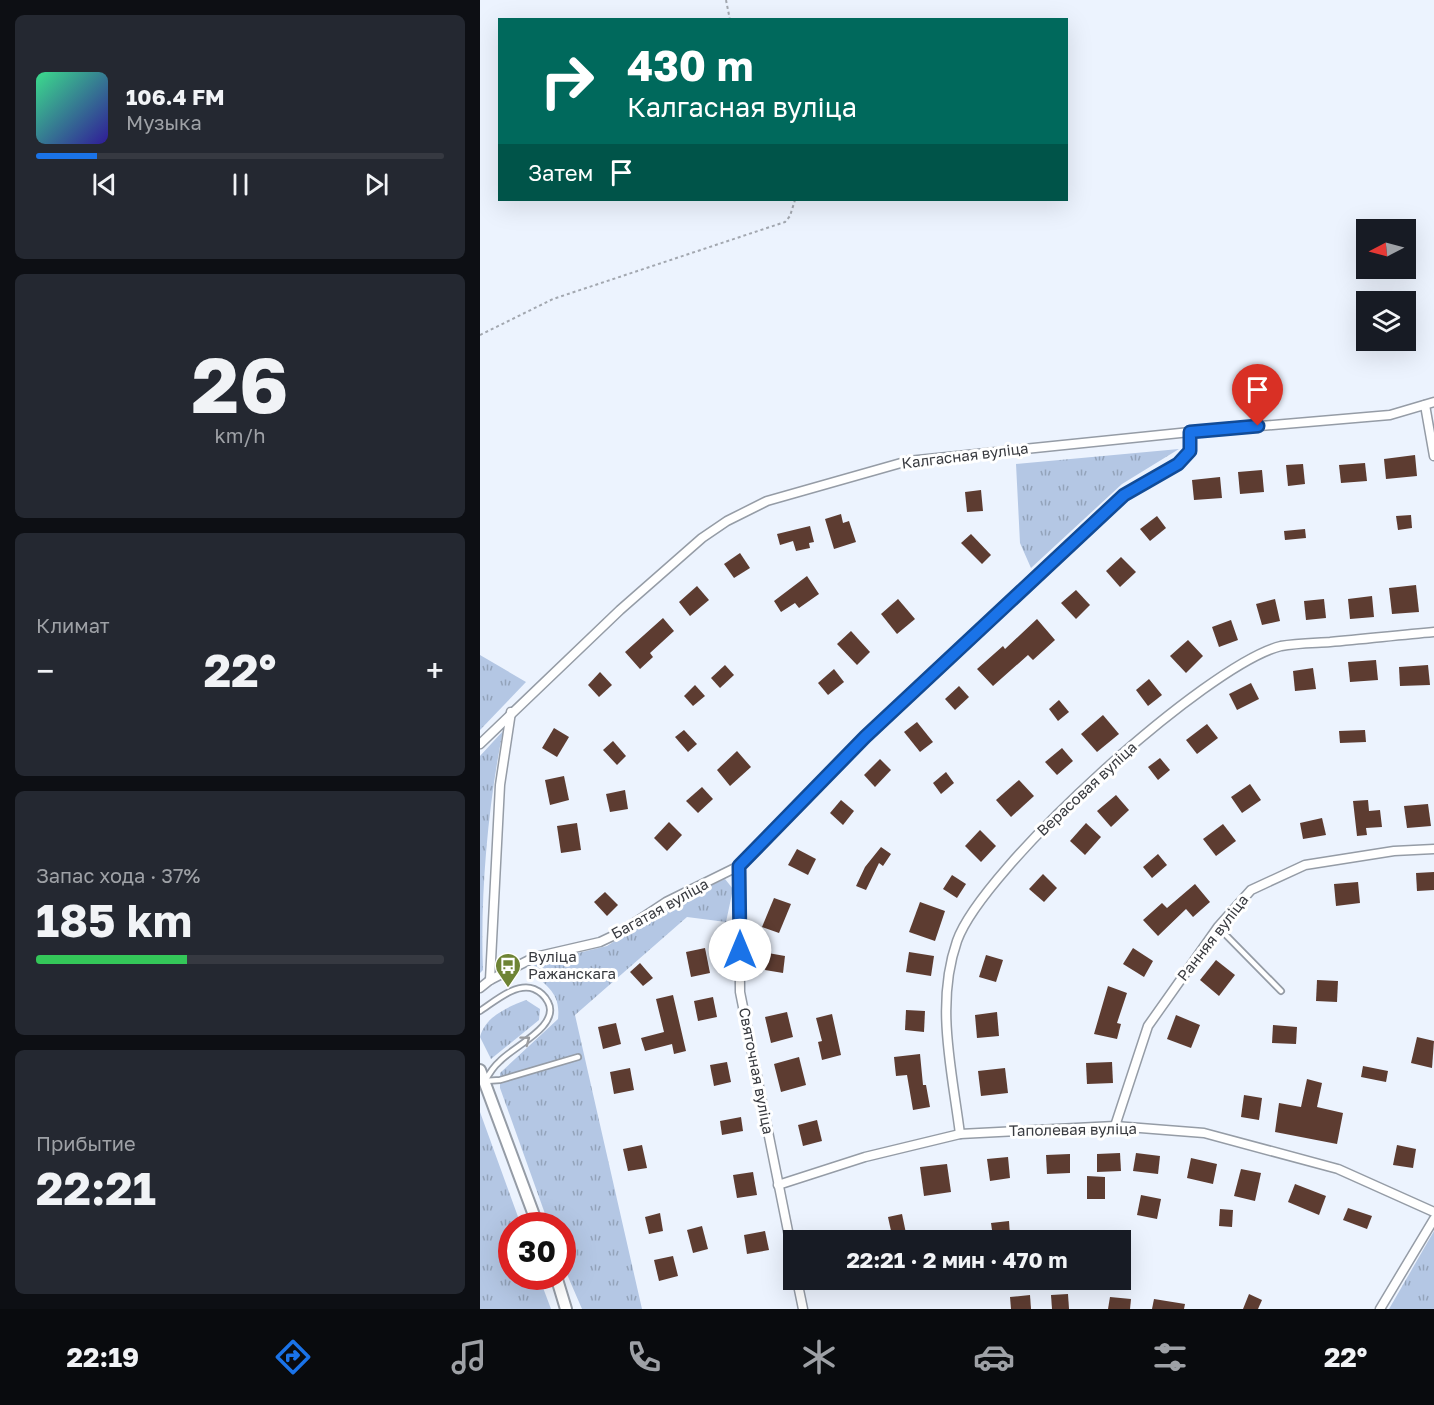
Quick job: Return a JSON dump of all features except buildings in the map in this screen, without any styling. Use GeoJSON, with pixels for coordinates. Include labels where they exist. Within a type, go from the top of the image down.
{"type":"FeatureCollection","features":[{"type":"Feature","properties":{"kind":"street","name":"Калгасная вуліца"},"geometry":{"type":"LineString","coordinates":[[480,744],[620,610],[702,538],[727,521],[767,501],[908,461],[1190,432],[1390,415],[1434,402]]}},
{"type":"Feature","properties":{"kind":"street"},"geometry":{"type":"LineString","coordinates":[[1425,405],[1434,456]]}},
{"type":"Feature","properties":{"kind":"street"},"geometry":{"type":"LineString","coordinates":[[739,866],[865,737],[1115,503],[1178,464],[1190,451],[1190,432]]}},
{"type":"Feature","properties":{"kind":"street","name":"Верасовая вуліца"},"geometry":{"type":"LineString","coordinates":[[960,1134],[944,1010],[957,941],[986,891],[1061,810],[1150,731],[1228,670],[1280,646],[1434,632]]}},
{"type":"Feature","properties":{"kind":"street"},"geometry":{"type":"LineString","coordinates":[[490,980],[500,785],[512,711]]}},
{"type":"Feature","properties":{"kind":"street","name":"Ранняя вуліца"},"geometry":{"type":"LineString","coordinates":[[1114,1126],[1148,1026],[1218,927],[1251,890],[1305,864],[1394,851],[1434,849]]}},
{"type":"Feature","properties":{"kind":"street","name":"Багатая вуліца"},"geometry":{"type":"LineString","coordinates":[[480,988],[490,980],[535,957],[600,942],[619,933],[666,902],[739,866]]}},
{"type":"Feature","properties":{"kind":"street","name":"Святочная вуліца"},"geometry":{"type":"LineString","coordinates":[[739,866],[740,992],[787,1230]]}},
{"type":"Feature","properties":{"kind":"street"},"geometry":{"type":"LineString","coordinates":[[480,1070],[533,1212]]}},
{"type":"Feature","properties":{"kind":"street","name":"Таполевая вуліца"},"geometry":{"type":"LineString","coordinates":[[778,1185],[865,1157],[960,1134],[1114,1126],[1204,1133],[1338,1169],[1434,1212]]}},
{"type":"Feature","properties":{"kind":"street"},"geometry":{"type":"LineString","coordinates":[[1380,1309],[1434,1219]]}},
{"type":"Feature","properties":{"kind":"street"},"geometry":{"type":"LineString","coordinates":[[560,1290],[566,1309]]}},
{"type":"Feature","properties":{"kind":"street"},"geometry":{"type":"LineString","coordinates":[[799,1290],[803,1309]]}},
{"type":"Feature","properties":{"kind":"lane"},"geometry":{"type":"LineString","coordinates":[[1218,927],[1281,991]]}},
{"type":"Feature","properties":{"kind":"lane"},"geometry":{"type":"LineString","coordinates":[[480,1011],[520,988],[533,988],[544,995],[550,1006],[549,1017],[542,1028],[499,1061],[485,1080]]}},
{"type":"Feature","properties":{"kind":"lane"},"geometry":{"type":"LineString","coordinates":[[485,1080],[500,1080],[578,1057]]}},
{"type":"Feature","properties":{"kind":"path"},"geometry":{"type":"LineString","coordinates":[[726,0],[730,18]]}},
{"type":"Feature","properties":{"kind":"path"},"geometry":{"type":"LineString","coordinates":[[480,335],[553,299],[785,222],[790,216],[795,201]]}},
{"type":"Feature","properties":{"kind":"green space"},"geometry":{"type":"Polygon","coordinates":[[[1179,449],[1122,484],[1031,568],[1020,543],[1016,464],[1179,449]]]}},
{"type":"Feature","properties":{"kind":"green space"},"geometry":{"type":"Polygon","coordinates":[[[480,655],[526,682],[480,730],[480,655]]]}},
{"type":"Feature","properties":{"kind":"green space"},"geometry":{"type":"Polygon","coordinates":[[[503,731],[486,850],[483,970],[480,973],[480,756],[503,731]]]}},
{"type":"Feature","properties":{"kind":"green space"},"geometry":{"type":"Polygon","coordinates":[[[725,879],[733,889],[726,922],[687,917],[575,1015],[642,1309],[582,1309],[574,1290],[576,1290],[576,1212],[544,1212],[500,1088],[500,1073],[558,1019],[557,1002],[554,995],[530,968],[541,962],[607,946],[675,902],[725,879]]]}},
{"type":"Feature","properties":{"kind":"green space"},"geometry":{"type":"Polygon","coordinates":[[[526,1000],[540,1009],[539,1020],[491,1059],[480,1037],[483,1030],[492,1018],[526,1000]]]}},
{"type":"Feature","properties":{"kind":"green space"},"geometry":{"type":"Polygon","coordinates":[[[480,1112],[516,1212],[498,1212],[498,1290],[544,1290],[551,1309],[480,1309],[480,1112]]]}},
{"type":"Feature","properties":{"kind":"green space"},"geometry":{"type":"Polygon","coordinates":[[[1434,1231],[1434,1309],[1389,1309],[1434,1231]]]}},
{"type":"Feature","properties":{"kind":"place","name":"Вуліца Ражанскага"},"geometry":{"type":"Point","coordinates":[508,989]}},
{"type":"Feature","properties":{"kind":"route"},"geometry":{"type":"LineString","coordinates":[[740,950],[739,866],[865,737],[1124,495],[1178,464],[1190,451],[1190,432],[1258,426]]}}]}
